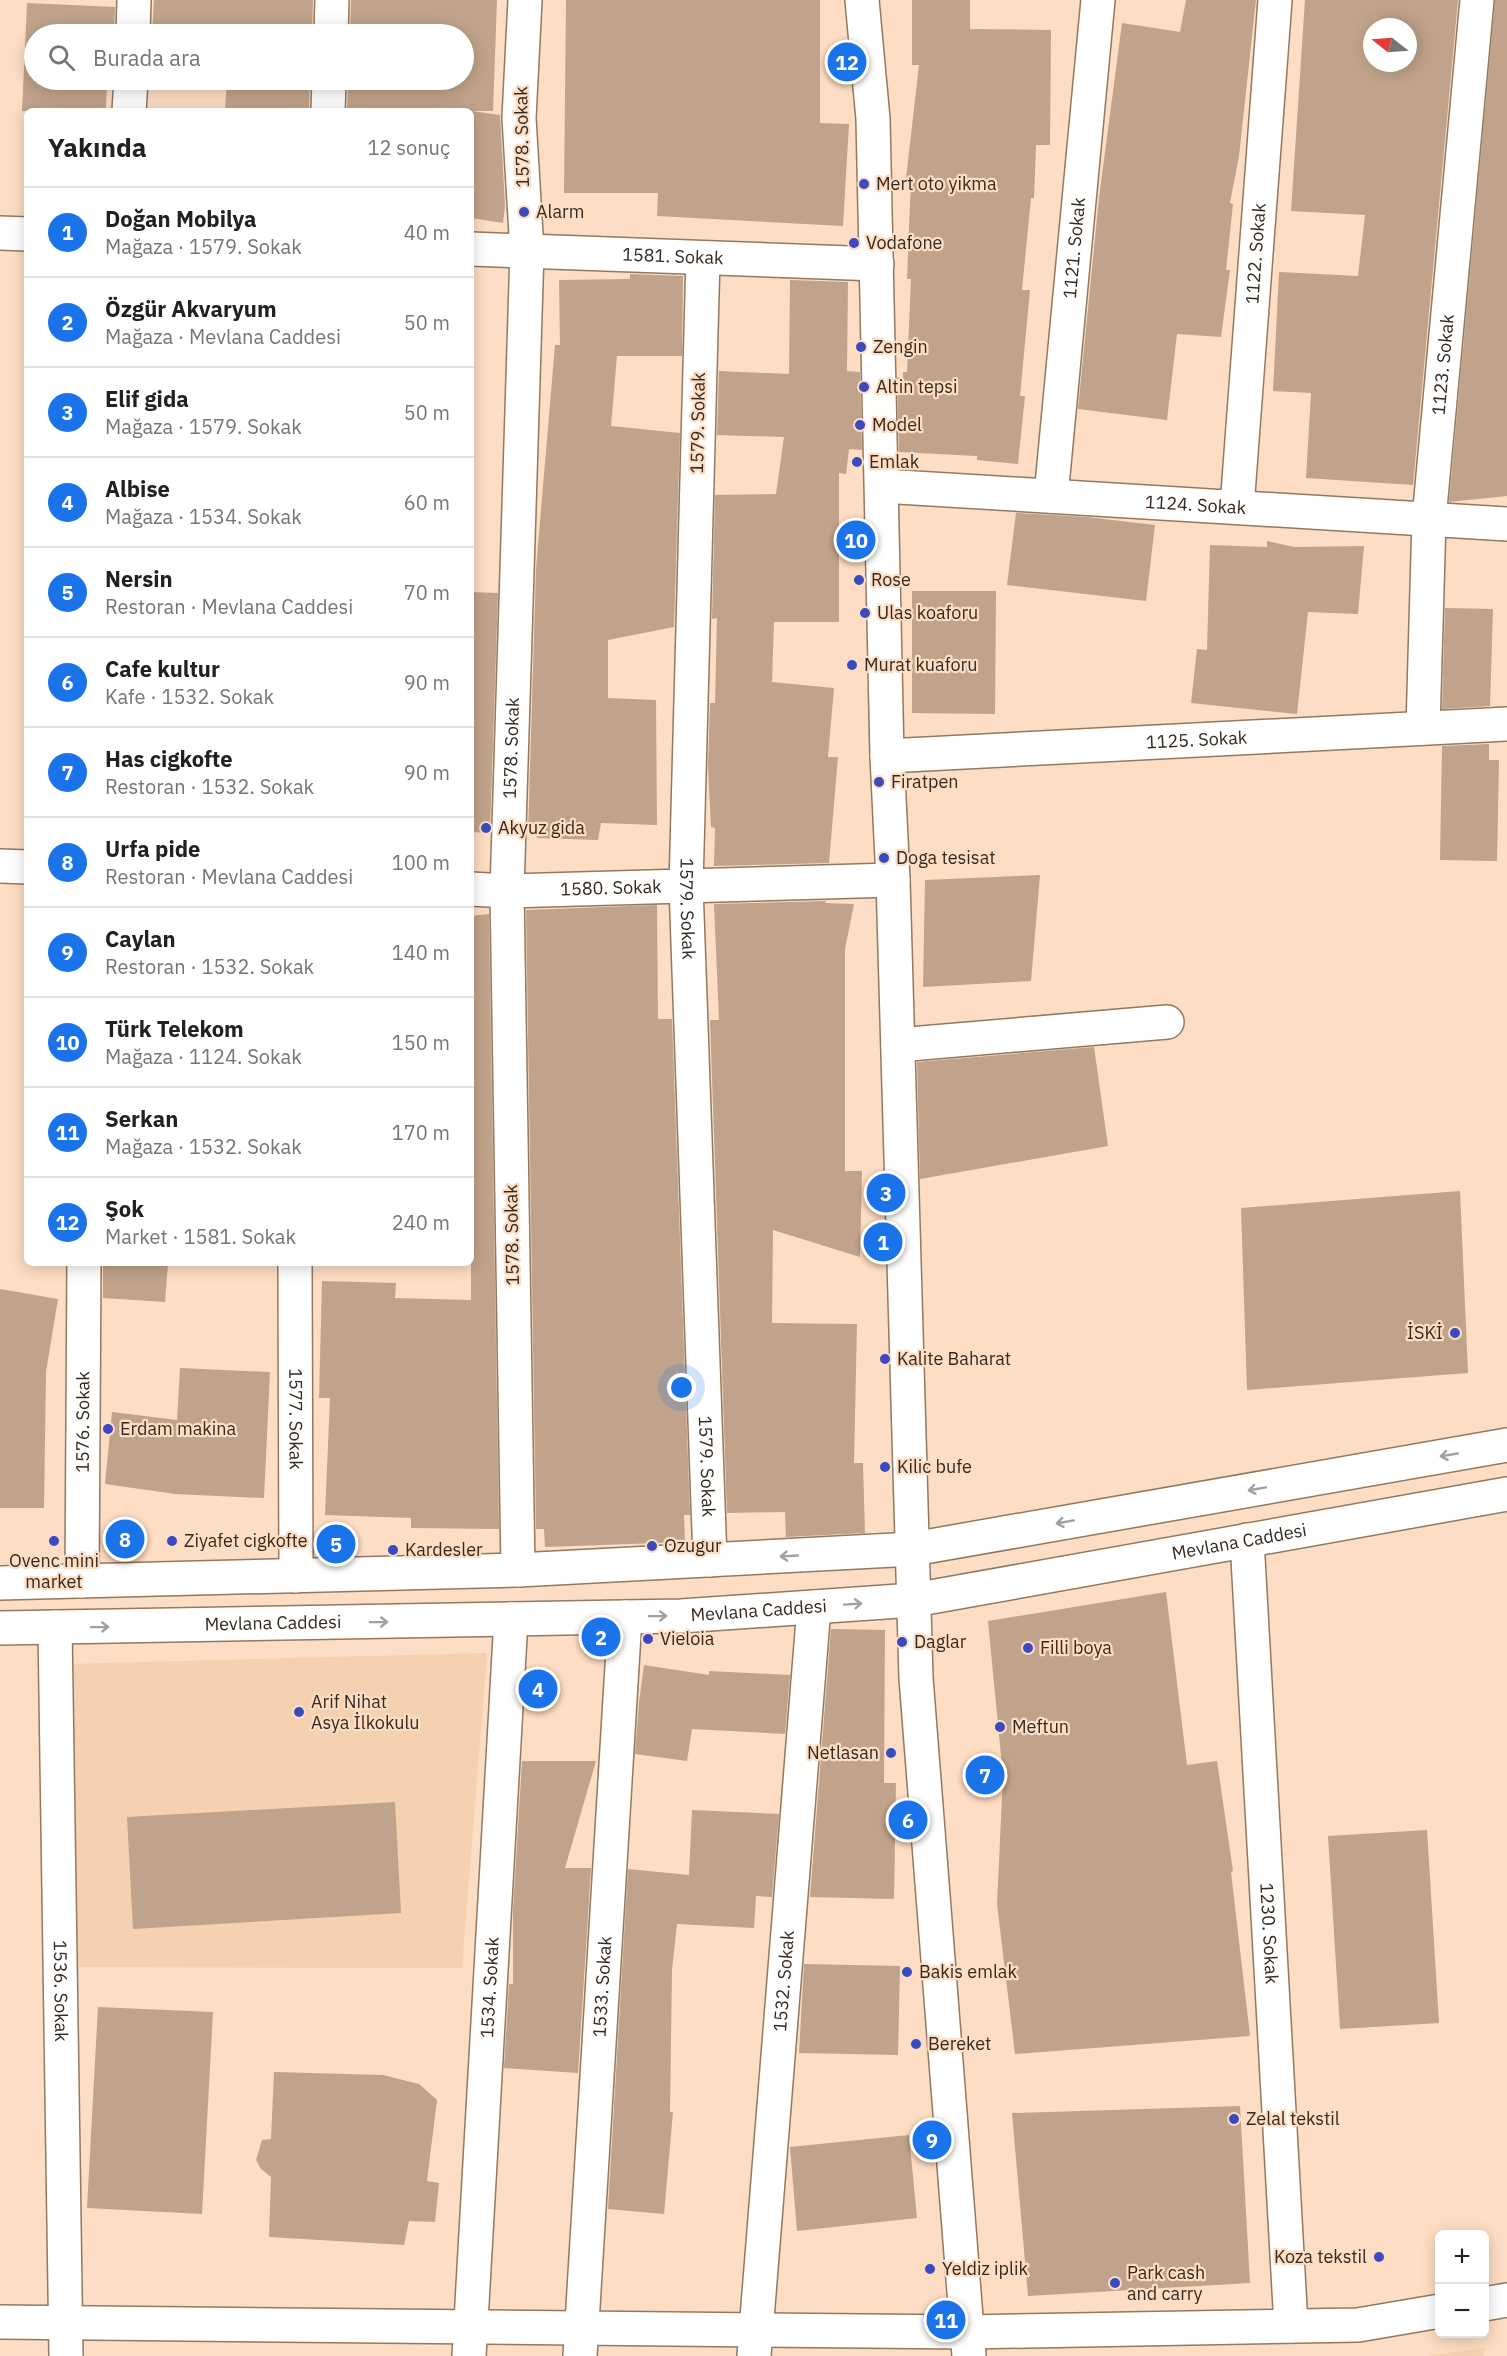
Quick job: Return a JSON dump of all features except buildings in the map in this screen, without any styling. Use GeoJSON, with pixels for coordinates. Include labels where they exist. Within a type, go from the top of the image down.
{"type":"FeatureCollection","features":[{"type":"Feature","properties":{"kind":"street"},"geometry":{"type":"LineString","coordinates":[[133,24],[134,0]]}},
{"type":"Feature","properties":{"kind":"street"},"geometry":{"type":"LineString","coordinates":[[331,24],[332,0]]}},
{"type":"Feature","properties":{"kind":"street","name":"1578. Sokak"},"geometry":{"type":"LineString","coordinates":[[518,1570],[507,891],[527,251],[519,118],[525,0]]}},
{"type":"Feature","properties":{"kind":"street"},"geometry":{"type":"LineString","coordinates":[[862,0],[873,119],[887,756],[893,880],[916,1678],[968,2344]]}},
{"type":"Feature","properties":{"kind":"street","name":"1121. Sokak"},"geometry":{"type":"LineString","coordinates":[[1052,496],[1098,0]]}},
{"type":"Feature","properties":{"kind":"street","name":"1122. Sokak"},"geometry":{"type":"LineString","coordinates":[[1237,507],[1275,0]]}},
{"type":"Feature","properties":{"kind":"street","name":"1123. Sokak"},"geometry":{"type":"LineString","coordinates":[[1423,728],[1429,519],[1477,0]]}},
{"type":"Feature","properties":{"kind":"street"},"geometry":{"type":"LineString","coordinates":[[129,108],[130,90]]}},
{"type":"Feature","properties":{"kind":"street"},"geometry":{"type":"LineString","coordinates":[[328,108],[329,90]]}},
{"type":"Feature","properties":{"kind":"street"},"geometry":{"type":"LineString","coordinates":[[0,232],[24,234]]}},
{"type":"Feature","properties":{"kind":"street","name":"1581. Sokak"},"geometry":{"type":"LineString","coordinates":[[474,249],[876,264]]}},
{"type":"Feature","properties":{"kind":"street","name":"1579. Sokak"},"geometry":{"type":"LineString","coordinates":[[703,258],[686,886],[710,1560]]}},
{"type":"Feature","properties":{"kind":"street","name":"1124. Sokak"},"geometry":{"type":"LineString","coordinates":[[882,486],[1507,524]]}},
{"type":"Feature","properties":{"kind":"street","name":"1125. Sokak"},"geometry":{"type":"LineString","coordinates":[[887,756],[1507,724]]}},
{"type":"Feature","properties":{"kind":"street"},"geometry":{"type":"LineString","coordinates":[[0,866],[24,867]]}},
{"type":"Feature","properties":{"kind":"street","name":"1580. Sokak"},"geometry":{"type":"LineString","coordinates":[[474,889],[507,891],[893,880]]}},
{"type":"Feature","properties":{"kind":"street"},"geometry":{"type":"LineString","coordinates":[[898,1044],[1167,1022]]}},
{"type":"Feature","properties":{"kind":"street","name":"1576. Sokak"},"geometry":{"type":"LineString","coordinates":[[82,1581],[84,1266]]}},
{"type":"Feature","properties":{"kind":"street","name":"1577. Sokak"},"geometry":{"type":"LineString","coordinates":[[295,1266],[296,1576]]}},
{"type":"Feature","properties":{"kind":"street"},"geometry":{"type":"LineString","coordinates":[[0,1583],[518,1570],[912,1549],[1507,1445]]}},
{"type":"Feature","properties":{"kind":"street","name":"Mevlana Caddesi"},"geometry":{"type":"LineString","coordinates":[[0,1628],[681,1616],[914,1600],[1507,1494]]}},
{"type":"Feature","properties":{"kind":"street","name":"1230. Sokak"},"geometry":{"type":"LineString","coordinates":[[1247,1540],[1291,2326]]}},
{"type":"Feature","properties":{"kind":"street","name":"1532. Sokak"},"geometry":{"type":"LineString","coordinates":[[755,2343],[814,1607]]}},
{"type":"Feature","properties":{"kind":"street","name":"1533. Sokak"},"geometry":{"type":"LineString","coordinates":[[581,2342],[625,1617]]}},
{"type":"Feature","properties":{"kind":"street","name":"1534. Sokak"},"geometry":{"type":"LineString","coordinates":[[469,2342],[511,1619]]}},
{"type":"Feature","properties":{"kind":"street","name":"1536. Sokak"},"geometry":{"type":"LineString","coordinates":[[55,1627],[66,2356]]}},
{"type":"Feature","properties":{"kind":"street"},"geometry":{"type":"LineString","coordinates":[[1489,2303],[1507,2300]]}},
{"type":"Feature","properties":{"kind":"street"},"geometry":{"type":"LineString","coordinates":[[0,2322],[66,2323],[469,2342],[968,2344],[1291,2326],[1358,2325],[1435,2312]]}},
{"type":"Feature","properties":{"kind":"shaded area"},"geometry":{"type":"Polygon","coordinates":[[[487,1653],[462,1968],[70,1967],[67,1664],[487,1653]]]}},
{"type":"Feature","properties":{"kind":"shaded area"},"geometry":{"type":"Polygon","coordinates":[[[1485,2348],[1483,2356],[1426,2356],[1485,2348]]]}},
{"type":"Feature","properties":{"kind":"place","name":"Şok"},"geometry":{"type":"Point","coordinates":[847,62]}},
{"type":"Feature","properties":{"kind":"place","name":"Mert oto yikma"},"geometry":{"type":"Point","coordinates":[864,184]}},
{"type":"Feature","properties":{"kind":"place","name":"Alarm"},"geometry":{"type":"Point","coordinates":[524,212]}},
{"type":"Feature","properties":{"kind":"place","name":"Vodafone"},"geometry":{"type":"Point","coordinates":[854,243]}},
{"type":"Feature","properties":{"kind":"place","name":"Zengin"},"geometry":{"type":"Point","coordinates":[861,347]}},
{"type":"Feature","properties":{"kind":"place","name":"Altin tepsi"},"geometry":{"type":"Point","coordinates":[864,387]}},
{"type":"Feature","properties":{"kind":"place","name":"Model"},"geometry":{"type":"Point","coordinates":[860,425]}},
{"type":"Feature","properties":{"kind":"place","name":"Emlak"},"geometry":{"type":"Point","coordinates":[857,462]}},
{"type":"Feature","properties":{"kind":"place","name":"Türk Telekom"},"geometry":{"type":"Point","coordinates":[856,540]}},
{"type":"Feature","properties":{"kind":"place","name":"Rose"},"geometry":{"type":"Point","coordinates":[859,580]}},
{"type":"Feature","properties":{"kind":"place","name":"Ulas koaforu"},"geometry":{"type":"Point","coordinates":[865,613]}},
{"type":"Feature","properties":{"kind":"place","name":"Murat kuaforu"},"geometry":{"type":"Point","coordinates":[852,665]}},
{"type":"Feature","properties":{"kind":"place","name":"Firatpen"},"geometry":{"type":"Point","coordinates":[879,782]}},
{"type":"Feature","properties":{"kind":"place","name":"Akyuz gida"},"geometry":{"type":"Point","coordinates":[486,828]}},
{"type":"Feature","properties":{"kind":"place","name":"Doga tesisat"},"geometry":{"type":"Point","coordinates":[884,858]}},
{"type":"Feature","properties":{"kind":"place","name":"Elif gida"},"geometry":{"type":"Point","coordinates":[886,1193]}},
{"type":"Feature","properties":{"kind":"place","name":"Doğan Mobilya"},"geometry":{"type":"Point","coordinates":[883,1242]}},
{"type":"Feature","properties":{"kind":"place","name":"İSKİ"},"geometry":{"type":"Point","coordinates":[1455,1333]}},
{"type":"Feature","properties":{"kind":"place","name":"Kalite Baharat"},"geometry":{"type":"Point","coordinates":[885,1359]}},
{"type":"Feature","properties":{"kind":"place","name":"Erdam makina"},"geometry":{"type":"Point","coordinates":[108,1429]}},
{"type":"Feature","properties":{"kind":"place","name":"Kilic bufe"},"geometry":{"type":"Point","coordinates":[885,1467]}},
{"type":"Feature","properties":{"kind":"place","name":"Urfa pide"},"geometry":{"type":"Point","coordinates":[125,1539]}},
{"type":"Feature","properties":{"kind":"place","name":"Ovenc mini market"},"geometry":{"type":"Point","coordinates":[54,1541]}},
{"type":"Feature","properties":{"kind":"place","name":"Ziyafet cigkofte"},"geometry":{"type":"Point","coordinates":[172,1541]}},
{"type":"Feature","properties":{"kind":"place","name":"Nersin"},"geometry":{"type":"Point","coordinates":[336,1544]}},
{"type":"Feature","properties":{"kind":"place","name":"Ozugur"},"geometry":{"type":"Point","coordinates":[652,1546]}},
{"type":"Feature","properties":{"kind":"place","name":"Kardesler"},"geometry":{"type":"Point","coordinates":[393,1550]}},
{"type":"Feature","properties":{"kind":"place","name":"Özgür Akvaryum"},"geometry":{"type":"Point","coordinates":[601,1637]}},
{"type":"Feature","properties":{"kind":"place","name":"Vieloia"},"geometry":{"type":"Point","coordinates":[648,1639]}},
{"type":"Feature","properties":{"kind":"place","name":"Daglar"},"geometry":{"type":"Point","coordinates":[902,1642]}},
{"type":"Feature","properties":{"kind":"place","name":"Filli boya"},"geometry":{"type":"Point","coordinates":[1028,1648]}},
{"type":"Feature","properties":{"kind":"place","name":"Albise"},"geometry":{"type":"Point","coordinates":[538,1689]}},
{"type":"Feature","properties":{"kind":"place","name":"Arif Nihat Asya İlkokulu"},"geometry":{"type":"Point","coordinates":[299,1712]}},
{"type":"Feature","properties":{"kind":"place","name":"Meftun"},"geometry":{"type":"Point","coordinates":[1000,1727]}},
{"type":"Feature","properties":{"kind":"place","name":"Netlasan"},"geometry":{"type":"Point","coordinates":[891,1753]}},
{"type":"Feature","properties":{"kind":"place","name":"Has cigkofte"},"geometry":{"type":"Point","coordinates":[985,1775]}},
{"type":"Feature","properties":{"kind":"place","name":"Cafe kultur"},"geometry":{"type":"Point","coordinates":[908,1820]}},
{"type":"Feature","properties":{"kind":"place","name":"Bakis emlak"},"geometry":{"type":"Point","coordinates":[907,1972]}},
{"type":"Feature","properties":{"kind":"place","name":"Bereket"},"geometry":{"type":"Point","coordinates":[916,2044]}},
{"type":"Feature","properties":{"kind":"place","name":"Zelal tekstil"},"geometry":{"type":"Point","coordinates":[1234,2119]}},
{"type":"Feature","properties":{"kind":"place","name":"Caylan"},"geometry":{"type":"Point","coordinates":[932,2140]}},
{"type":"Feature","properties":{"kind":"place","name":"Koza tekstil"},"geometry":{"type":"Point","coordinates":[1379,2257]}},
{"type":"Feature","properties":{"kind":"place","name":"Yeldiz iplik"},"geometry":{"type":"Point","coordinates":[930,2269]}},
{"type":"Feature","properties":{"kind":"place","name":"Park cash and carry"},"geometry":{"type":"Point","coordinates":[1115,2283]}},
{"type":"Feature","properties":{"kind":"place","name":"Serkan"},"geometry":{"type":"Point","coordinates":[946,2320]}}]}
